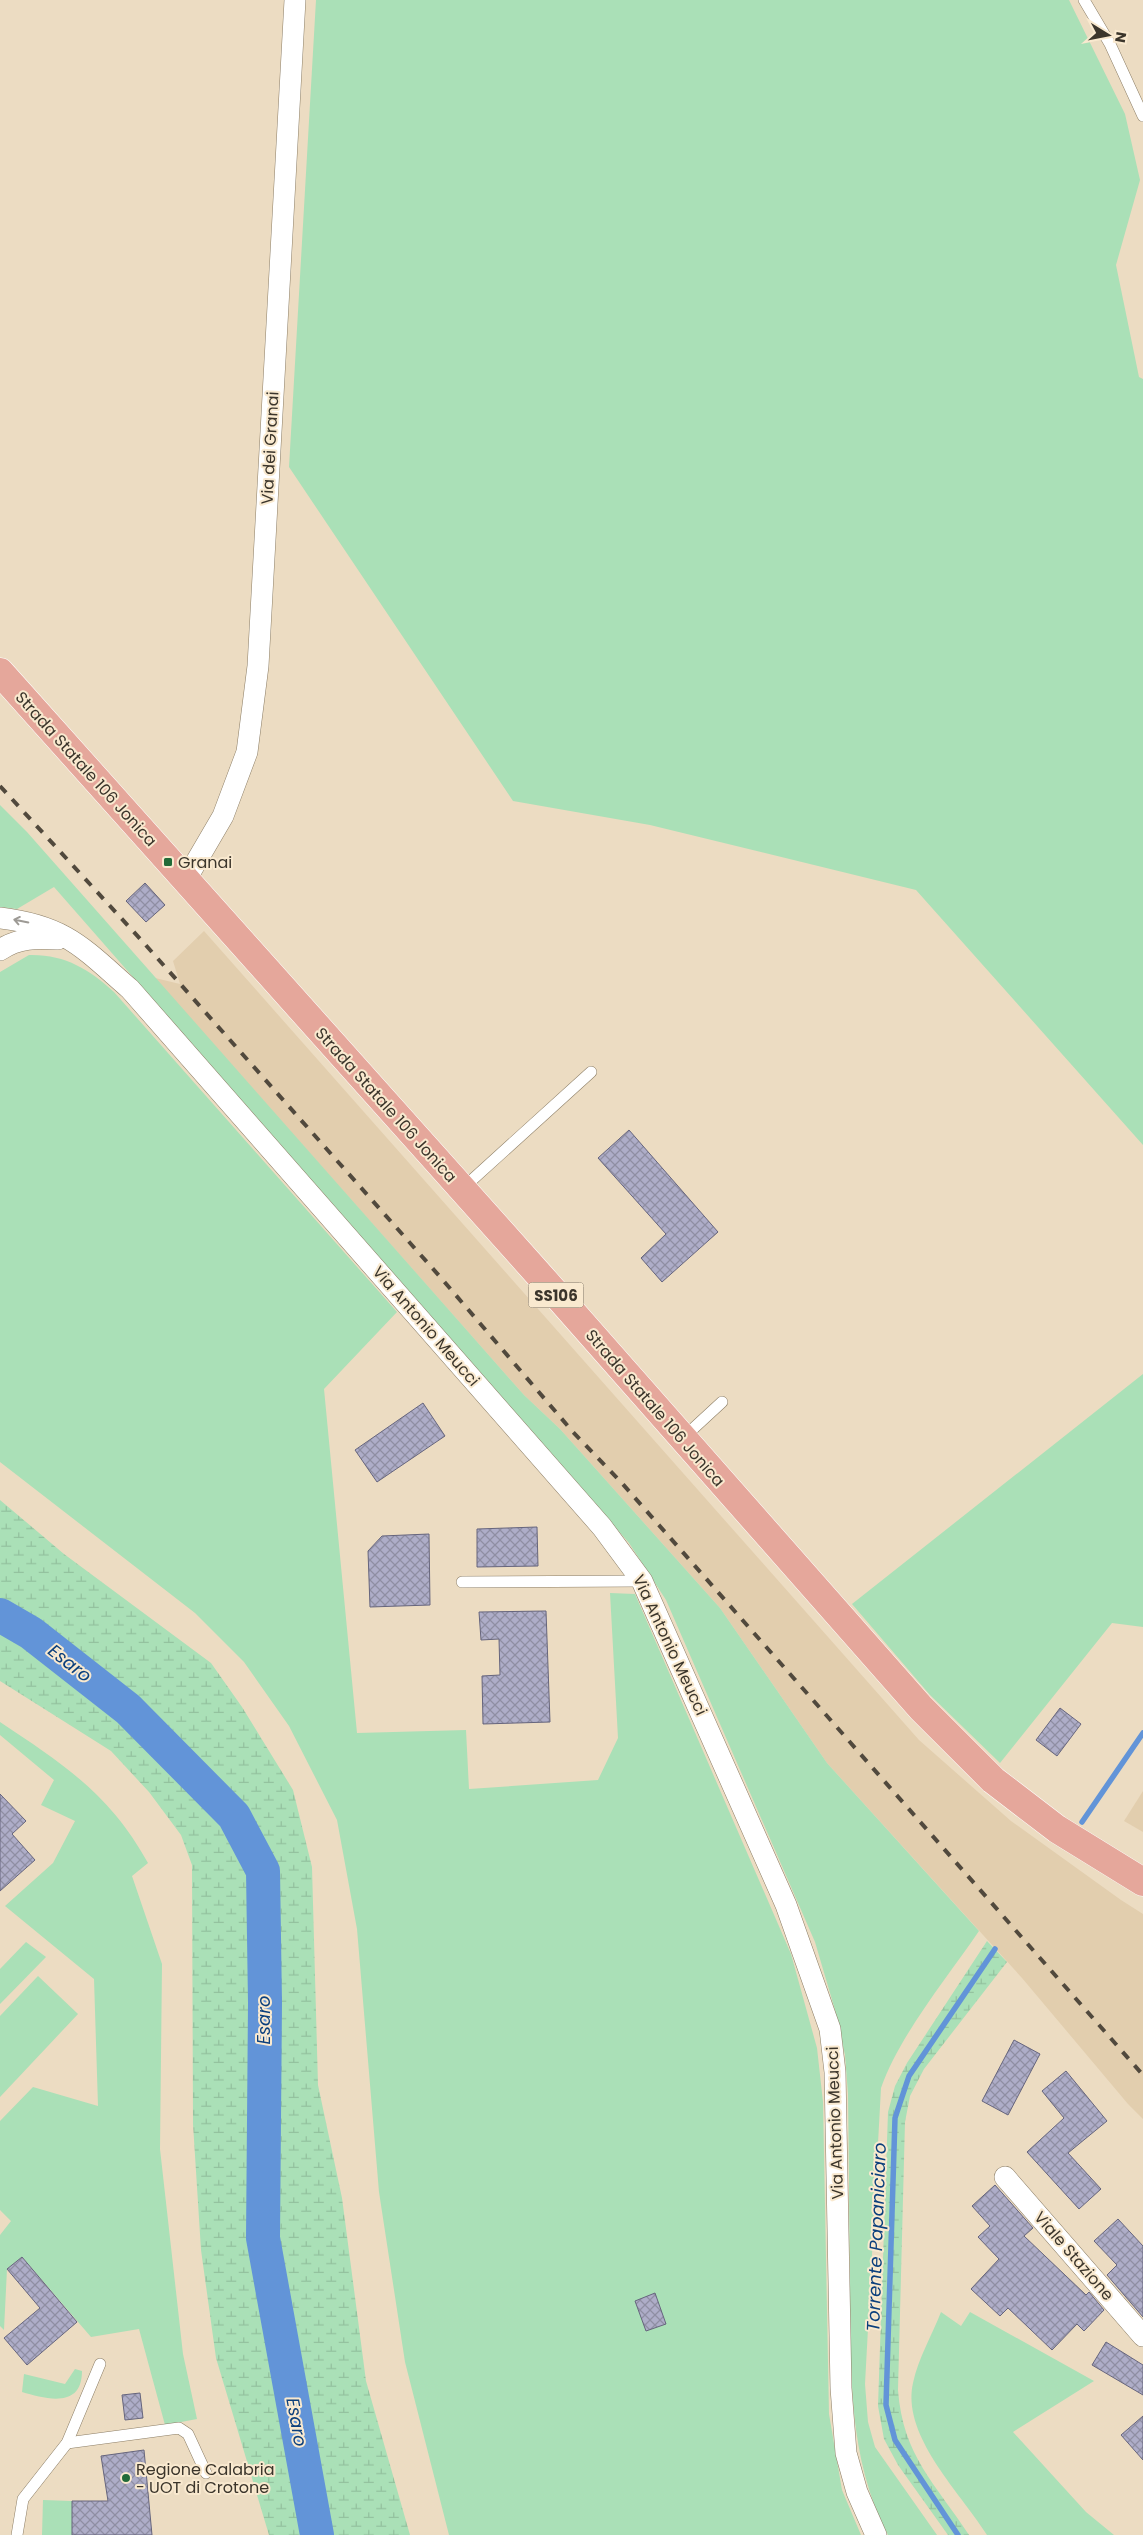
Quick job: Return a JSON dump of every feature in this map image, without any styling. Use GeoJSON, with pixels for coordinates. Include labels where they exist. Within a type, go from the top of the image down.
{"type":"FeatureCollection","features":[{"type":"Feature","properties":{"kind":"main road","name":"Strada Statale 106 Jonica"},"geometry":{"type":"LineString","coordinates":[[0,672],[462,1189],[681,1439],[921,1708],[993,1780],[1057,1829],[1143,1882]]}},
{"type":"Feature","properties":{"kind":"street","name":"Via dei Granai"},"geometry":{"type":"LineString","coordinates":[[185,881],[223,816],[247,752],[258,666],[295,0]]}},
{"type":"Feature","properties":{"kind":"street","name":"Via Antonio Meucci"},"geometry":{"type":"LineString","coordinates":[[0,918],[21,920],[51,928],[74,940],[130,989],[602,1527],[642,1581],[786,1905],[830,2029],[835,2072],[841,2388],[846,2454],[857,2492],[876,2535]]}},
{"type":"Feature","properties":{"kind":"street"},"geometry":{"type":"LineString","coordinates":[[0,950],[10,943],[31,938],[74,940]]}},
{"type":"Feature","properties":{"kind":"street","name":"Viale Stazione"},"geometry":{"type":"LineString","coordinates":[[1005,2177],[1143,2336]]}},
{"type":"Feature","properties":{"kind":"lane"},"geometry":{"type":"LineString","coordinates":[[1084,0],[1110,44],[1143,116]]}},
{"type":"Feature","properties":{"kind":"lane"},"geometry":{"type":"LineString","coordinates":[[462,1189],[591,1072]]}},
{"type":"Feature","properties":{"kind":"lane"},"geometry":{"type":"LineString","coordinates":[[681,1439],[722,1402]]}},
{"type":"Feature","properties":{"kind":"lane"},"geometry":{"type":"LineString","coordinates":[[462,1582],[642,1581]]}},
{"type":"Feature","properties":{"kind":"lane"},"geometry":{"type":"LineString","coordinates":[[17,2535],[23,2499],[66,2443],[100,2364]]}},
{"type":"Feature","properties":{"kind":"lane"},"geometry":{"type":"LineString","coordinates":[[66,2443],[179,2428],[188,2434],[206,2473]]}},
{"type":"Feature","properties":{"kind":"shaded area"},"geometry":{"type":"Polygon","coordinates":[[[204,931],[919,1740],[1011,1821],[1143,1914],[1143,2119],[1128,2104],[1022,1978],[827,1763],[720,1608],[560,1429],[524,1395],[155,978],[180,984],[173,961],[204,931]]]}},
{"type":"Feature","properties":{"kind":"shaded area"},"geometry":{"type":"Polygon","coordinates":[[[1143,1791],[1143,1832],[1124,1821],[1143,1791]]]}},
{"type":"Feature","properties":{"kind":"green space"},"geometry":{"type":"Polygon","coordinates":[[[316,0],[1069,0],[1125,114],[1140,180],[1116,265],[1139,377],[1143,379],[1143,1145],[916,890],[650,825],[513,801],[289,467],[316,0]]]}},
{"type":"Feature","properties":{"kind":"green space"},"geometry":{"type":"Polygon","coordinates":[[[0,805],[27,832],[524,1395],[560,1429],[720,1608],[827,1763],[979,1931],[911,2028],[889,2068],[881,2088],[865,2384],[868,2422],[875,2447],[937,2535],[888,2535],[865,2475],[858,2444],[852,2380],[848,2094],[845,2055],[835,2010],[815,1942],[666,1600],[629,1543],[54,887],[17,909],[0,907],[0,805]]]}},
{"type":"Feature","properties":{"kind":"green space"},"geometry":{"type":"Polygon","coordinates":[[[29,955],[42,955],[65,960],[95,976],[114,992],[397,1312],[324,1389],[357,1733],[466,1730],[469,1789],[598,1780],[618,1738],[610,1593],[635,1594],[791,1954],[817,2048],[823,2102],[829,2414],[842,2490],[861,2535],[449,2535],[405,2362],[379,2192],[357,1929],[337,1820],[289,1726],[244,1662],[195,1613],[0,1462],[0,972],[29,955]]]}},
{"type":"Feature","properties":{"kind":"green space"},"geometry":{"type":"Polygon","coordinates":[[[1143,1374],[1143,1627],[1112,1623],[1000,1763],[930,1695],[852,1604],[1143,1374]]]}},
{"type":"Feature","properties":{"kind":"green space"},"geometry":{"type":"Polygon","coordinates":[[[0,1500],[64,1554],[211,1663],[242,1707],[293,1790],[312,1867],[318,2085],[342,2198],[366,2381],[410,2535],[269,2535],[216,2358],[201,2250],[193,2124],[192,1865],[181,1835],[149,1792],[111,1751],[0,1681],[0,1500]]]}},
{"type":"Feature","properties":{"kind":"green space"},"geometry":{"type":"Polygon","coordinates":[[[0,1722],[64,1767],[101,1799],[118,1818],[148,1863],[132,1876],[162,1964],[160,2149],[183,2354],[197,2419],[165,2425],[139,2329],[91,2337],[22,2257],[7,2269],[4,2330],[0,2326],[0,2235],[11,2221],[0,2210],[0,2121],[33,2087],[98,2106],[94,1979],[5,1906],[53,1863],[75,1821],[41,1805],[54,1780],[0,1735],[0,1722]]]}},
{"type":"Feature","properties":{"kind":"green space"},"geometry":{"type":"Polygon","coordinates":[[[987,1941],[1007,1962],[924,2069],[910,2096],[905,2122],[898,2390],[906,2433],[914,2451],[933,2484],[969,2535],[948,2535],[898,2465],[884,2439],[878,2406],[888,2112],[895,2086],[907,2063],[987,1941]]]}},
{"type":"Feature","properties":{"kind":"green space"},"geometry":{"type":"Polygon","coordinates":[[[26,1942],[46,1957],[0,2004],[0,1969],[26,1942]]]}},
{"type":"Feature","properties":{"kind":"green space"},"geometry":{"type":"Polygon","coordinates":[[[38,1976],[78,2014],[0,2097],[0,2016],[38,1976]]]}},
{"type":"Feature","properties":{"kind":"green space"},"geometry":{"type":"Polygon","coordinates":[[[941,2312],[961,2326],[970,2312],[1094,2381],[1013,2432],[1086,2512],[1114,2535],[987,2535],[936,2463],[924,2443],[916,2423],[912,2403],[915,2374],[941,2312]]]}},
{"type":"Feature","properties":{"kind":"green space"},"geometry":{"type":"Polygon","coordinates":[[[75,2369],[82,2371],[80,2383],[76,2391],[69,2396],[52,2398],[22,2392],[24,2374],[65,2384],[75,2369]]]}},
{"type":"Feature","properties":{"kind":"green space"},"geometry":{"type":"Polygon","coordinates":[[[43,2500],[72,2501],[72,2535],[42,2535],[43,2500]]]}},
{"type":"Feature","properties":{"kind":"building"},"geometry":{"type":"Polygon","coordinates":[[[145,883],[165,905],[146,922],[126,901],[145,883]]]}},
{"type":"Feature","properties":{"kind":"building"},"geometry":{"type":"Polygon","coordinates":[[[629,1130],[718,1232],[662,1282],[641,1258],[666,1234],[598,1158],[629,1130]]]}},
{"type":"Feature","properties":{"kind":"building"},"geometry":{"type":"Polygon","coordinates":[[[423,1403],[445,1436],[377,1482],[355,1450],[423,1403]]]}},
{"type":"Feature","properties":{"kind":"building"},"geometry":{"type":"Polygon","coordinates":[[[537,1527],[538,1566],[477,1567],[477,1529],[537,1527]]]}},
{"type":"Feature","properties":{"kind":"building"},"geometry":{"type":"Polygon","coordinates":[[[429,1534],[430,1605],[370,1607],[368,1551],[382,1536],[429,1534]]]}},
{"type":"Feature","properties":{"kind":"building"},"geometry":{"type":"Polygon","coordinates":[[[546,1611],[550,1722],[483,1724],[482,1676],[500,1675],[499,1639],[481,1640],[479,1612],[546,1611]]]}},
{"type":"Feature","properties":{"kind":"building"},"geometry":{"type":"Polygon","coordinates":[[[1060,1708],[1081,1724],[1057,1756],[1036,1740],[1060,1708]]]}},
{"type":"Feature","properties":{"kind":"building"},"geometry":{"type":"Polygon","coordinates":[[[0,1794],[26,1821],[12,1834],[35,1860],[0,1891],[0,1794]]]}},
{"type":"Feature","properties":{"kind":"building"},"geometry":{"type":"Polygon","coordinates":[[[1014,2040],[1040,2054],[1008,2115],[982,2101],[1014,2040]]]}},
{"type":"Feature","properties":{"kind":"building"},"geometry":{"type":"Polygon","coordinates":[[[1066,2071],[1107,2121],[1068,2153],[1101,2189],[1079,2209],[1027,2152],[1064,2118],[1042,2091],[1066,2071]]]}},
{"type":"Feature","properties":{"kind":"building"},"geometry":{"type":"Polygon","coordinates":[[[995,2185],[1033,2228],[1024,2236],[1086,2295],[1089,2292],[1104,2310],[1084,2331],[1077,2324],[1052,2350],[1008,2308],[1000,2316],[971,2289],[999,2259],[978,2237],[990,2226],[972,2206],[995,2185]]]}},
{"type":"Feature","properties":{"kind":"building"},"geometry":{"type":"Polygon","coordinates":[[[1118,2219],[1143,2246],[1143,2317],[1107,2275],[1117,2265],[1094,2241],[1118,2219]]]}},
{"type":"Feature","properties":{"kind":"building"},"geometry":{"type":"Polygon","coordinates":[[[22,2257],[77,2322],[27,2365],[4,2338],[40,2308],[7,2269],[22,2257]]]}},
{"type":"Feature","properties":{"kind":"building"},"geometry":{"type":"Polygon","coordinates":[[[655,2293],[666,2324],[646,2331],[635,2301],[655,2293]]]}},
{"type":"Feature","properties":{"kind":"building"},"geometry":{"type":"Polygon","coordinates":[[[1106,2342],[1143,2365],[1143,2395],[1092,2365],[1106,2342]]]}},
{"type":"Feature","properties":{"kind":"building"},"geometry":{"type":"Polygon","coordinates":[[[140,2393],[143,2418],[125,2420],[122,2395],[140,2393]]]}},
{"type":"Feature","properties":{"kind":"building"},"geometry":{"type":"Polygon","coordinates":[[[1143,2416],[1143,2460],[1121,2435],[1143,2416]]]}},
{"type":"Feature","properties":{"kind":"building","name":"Regione Calabria - UOT di Crotone"},"geometry":{"type":"Polygon","coordinates":[[[144,2450],[152,2535],[72,2535],[72,2501],[108,2501],[101,2456],[144,2450]]]}},
{"type":"Feature","properties":{"kind":"waterway","name":"Esaro"},"geometry":{"type":"LineString","coordinates":[[0,1615],[31,1633],[128,1709],[234,1816],[263,1871],[265,2003],[263,2238],[317,2535]]}},
{"type":"Feature","properties":{"kind":"waterway","name":"Torrente Papaniciaro"},"geometry":{"type":"LineString","coordinates":[[1082,1822],[1143,1733]]}},
{"type":"Feature","properties":{"kind":"waterway","name":"Torrente Papaniciaro"},"geometry":{"type":"LineString","coordinates":[[958,2535],[895,2440],[886,2405],[895,2118],[909,2076],[995,1949]]}},
{"type":"Feature","properties":{"kind":"railway"},"geometry":{"type":"LineString","coordinates":[[0,786],[143,942],[442,1279],[573,1432],[621,1482],[1143,2075]]}},
{"type":"Feature","properties":{"kind":"place","name":"Granai"},"geometry":{"type":"Point","coordinates":[168,862]}},
{"type":"Feature","properties":{"kind":"place","name":"Regione Calabria - UOT di Crotone"},"geometry":{"type":"Point","coordinates":[126,2478]}}]}
